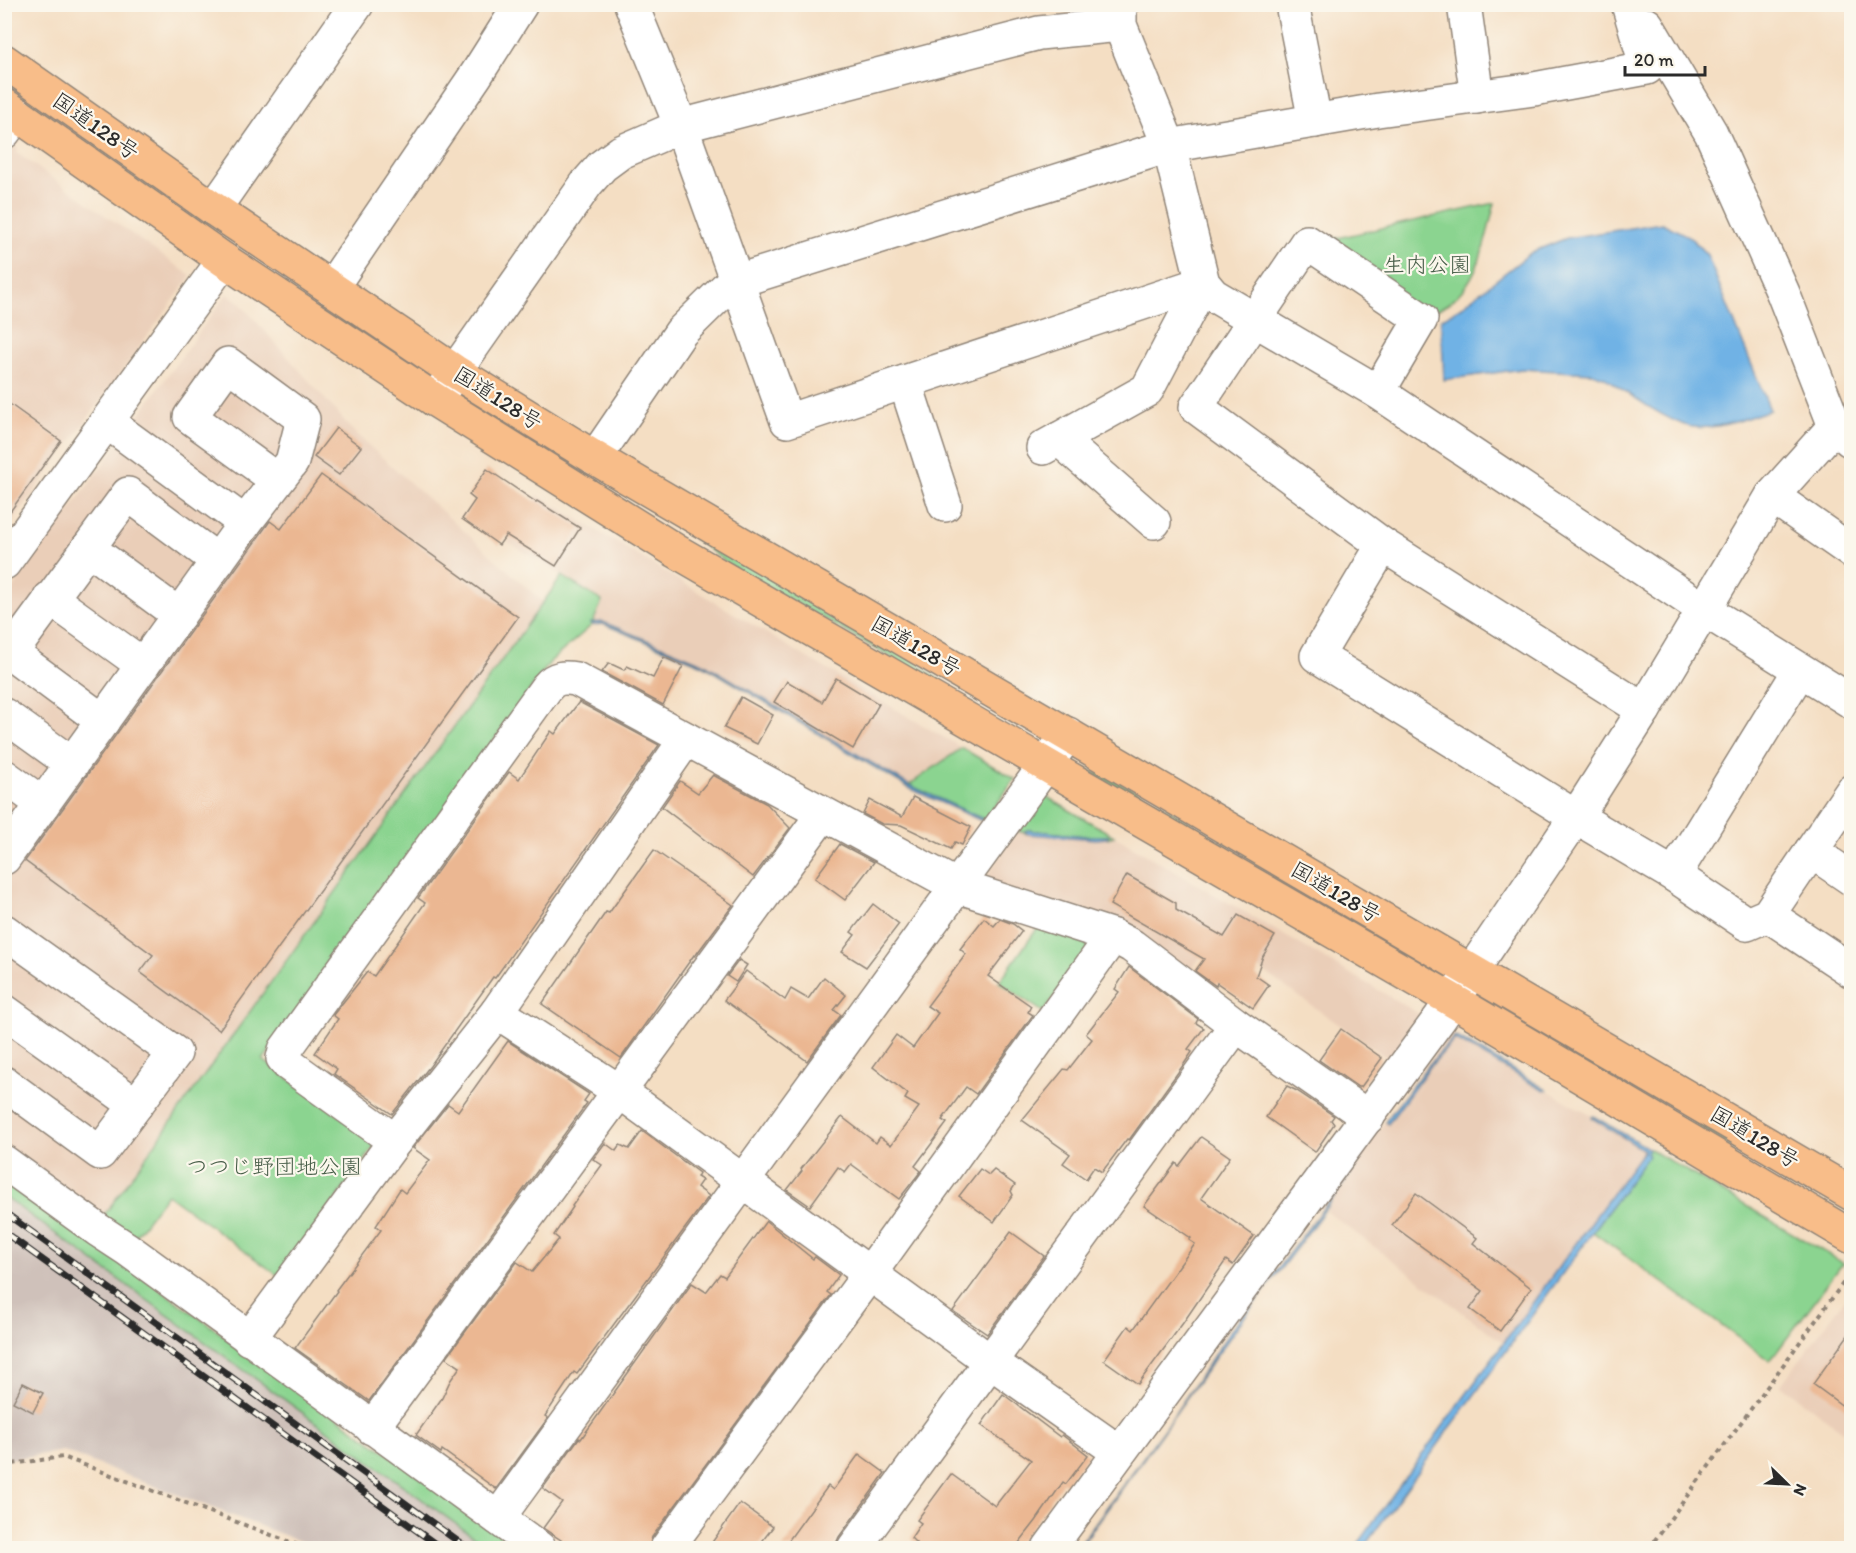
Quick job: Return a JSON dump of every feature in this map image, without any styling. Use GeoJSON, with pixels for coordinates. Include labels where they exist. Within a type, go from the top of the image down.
{"type":"FeatureCollection","features":[{"type":"Feature","properties":{"kind":"highway","name":"国道128号"},"geometry":{"type":"LineString","coordinates":[[4,61],[214,209],[454,371],[594,458],[1851,1194]]}},
{"type":"Feature","properties":{"kind":"highway","name":"国道128号"},"geometry":{"type":"LineString","coordinates":[[9,117],[435,400],[676,551],[1452,1000],[1851,1237]]}},
{"type":"Feature","properties":{"kind":"street"},"geometry":{"type":"LineString","coordinates":[[214,209],[357,4]]}},
{"type":"Feature","properties":{"kind":"street"},"geometry":{"type":"LineString","coordinates":[[331,288],[476,75],[520,4]]}},
{"type":"Feature","properties":{"kind":"street"},"geometry":{"type":"LineString","coordinates":[[631,4],[681,126],[787,421],[1203,283]]}},
{"type":"Feature","properties":{"kind":"street"},"geometry":{"type":"LineString","coordinates":[[1292,4],[1316,121]]}},
{"type":"Feature","properties":{"kind":"street"},"geometry":{"type":"LineString","coordinates":[[1464,4],[1477,97]]}},
{"type":"Feature","properties":{"kind":"street"},"geometry":{"type":"LineString","coordinates":[[594,458],[681,332],[731,283],[1169,146],[1316,121],[1534,89],[1647,68],[1628,4]]}},
{"type":"Feature","properties":{"kind":"street"},"geometry":{"type":"LineString","coordinates":[[1049,1548],[1368,1117],[1472,972],[1576,817],[1644,710],[1772,496],[1843,434],[1711,133],[1635,4]]}},
{"type":"Feature","properties":{"kind":"street"},"geometry":{"type":"LineString","coordinates":[[435,400],[586,183],[602,166],[621,152],[681,126],[1038,33],[1120,15],[1169,146],[1203,283],[1212,295],[1255,318],[1378,392],[1703,609],[1851,702]]}},
{"type":"Feature","properties":{"kind":"street"},"geometry":{"type":"LineString","coordinates":[[1378,392],[1421,318],[1307,242],[1196,407],[1383,545],[1644,710]]}},
{"type":"Feature","properties":{"kind":"street"},"geometry":{"type":"LineString","coordinates":[[4,563],[224,260]]}},
{"type":"Feature","properties":{"kind":"street"},"geometry":{"type":"LineString","coordinates":[[1154,522],[1051,444],[1147,390],[1203,283]]}},
{"type":"Feature","properties":{"kind":"street"},"geometry":{"type":"LineString","coordinates":[[905,382],[945,505]]}},
{"type":"Feature","properties":{"kind":"street"},"geometry":{"type":"LineString","coordinates":[[107,422],[245,523]]}},
{"type":"Feature","properties":{"kind":"street"},"geometry":{"type":"LineString","coordinates":[[5,855],[277,480]]}},
{"type":"Feature","properties":{"kind":"street"},"geometry":{"type":"LineString","coordinates":[[103,721],[11,653],[128,494],[218,561]]}},
{"type":"Feature","properties":{"kind":"street"},"geometry":{"type":"LineString","coordinates":[[1772,496],[1851,552]]}},
{"type":"Feature","properties":{"kind":"street"},"geometry":{"type":"LineString","coordinates":[[1383,545],[1317,656],[1576,817],[1674,875],[1747,924],[1768,915],[1851,791]]}},
{"type":"Feature","properties":{"kind":"street"},"geometry":{"type":"LineString","coordinates":[[88,548],[179,615]]}},
{"type":"Feature","properties":{"kind":"street"},"geometry":{"type":"LineString","coordinates":[[51,598],[143,665]]}},
{"type":"Feature","properties":{"kind":"street"},"geometry":{"type":"LineString","coordinates":[[1674,875],[1800,670]]}},
{"type":"Feature","properties":{"kind":"street"},"geometry":{"type":"LineString","coordinates":[[394,1141],[288,1064],[283,1058],[285,1050],[512,735],[552,681],[560,678],[576,680],[957,886],[1113,936],[1132,946],[1236,1025],[1368,1117]]}},
{"type":"Feature","properties":{"kind":"street"},"geometry":{"type":"LineString","coordinates":[[4,715],[72,764]]}},
{"type":"Feature","properties":{"kind":"street"},"geometry":{"type":"LineString","coordinates":[[498,1518],[1068,734]]}},
{"type":"Feature","properties":{"kind":"street"},"geometry":{"type":"LineString","coordinates":[[249,1339],[394,1141],[497,1012],[686,739]]}},
{"type":"Feature","properties":{"kind":"street"},"geometry":{"type":"LineString","coordinates":[[4,776],[43,804]]}},
{"type":"Feature","properties":{"kind":"street"},"geometry":{"type":"LineString","coordinates":[[372,1428],[823,814]]}},
{"type":"Feature","properties":{"kind":"street"},"geometry":{"type":"LineString","coordinates":[[1811,851],[1851,879]]}},
{"type":"Feature","properties":{"kind":"street"},"geometry":{"type":"LineString","coordinates":[[1768,915],[1851,971]]}},
{"type":"Feature","properties":{"kind":"street"},"geometry":{"type":"LineString","coordinates":[[4,931],[175,1053],[100,1153],[4,1083]]}},
{"type":"Feature","properties":{"kind":"street"},"geometry":{"type":"LineString","coordinates":[[667,1548],[870,1273],[1113,936]]}},
{"type":"Feature","properties":{"kind":"street"},"geometry":{"type":"LineString","coordinates":[[4,1011],[136,1105]]}},
{"type":"Feature","properties":{"kind":"street"},"geometry":{"type":"LineString","coordinates":[[497,1012],[619,1091],[990,1362],[1119,1452]]}},
{"type":"Feature","properties":{"kind":"street"},"geometry":{"type":"LineString","coordinates":[[854,1548],[1236,1025]]}},
{"type":"Feature","properties":{"kind":"street"},"geometry":{"type":"LineString","coordinates":[[4,1162],[539,1548]]}},
{"type":"Feature","properties":{"kind":"path"},"geometry":{"type":"LineString","coordinates":[[1649,1548],[1851,1271]]}},
{"type":"Feature","properties":{"kind":"path"},"geometry":{"type":"LineString","coordinates":[[4,1465],[63,1457],[297,1547],[306,1548]]}},
{"type":"Feature","properties":{"kind":"shaded area"},"geometry":{"type":"Polygon","coordinates":[[[4,139],[18,149],[17,153],[191,276],[5,532],[4,139]]]}},
{"type":"Feature","properties":{"kind":"shaded area"},"geometry":{"type":"Polygon","coordinates":[[[227,294],[238,301],[356,434],[544,603],[102,1218],[5,1147],[5,599],[227,294]]]}},
{"type":"Feature","properties":{"kind":"shaded area"},"geometry":{"type":"Polygon","coordinates":[[[538,495],[799,653],[962,748],[909,785],[703,663],[603,622],[591,623],[602,600],[508,542],[538,495]]]}},
{"type":"Feature","properties":{"kind":"shaded area"},"geometry":{"type":"Polygon","coordinates":[[[1018,831],[1028,834],[1096,839],[1114,836],[1421,1015],[1392,1056],[1387,1058],[1218,940],[1207,949],[1189,972],[991,881],[988,874],[1018,831]]]}},
{"type":"Feature","properties":{"kind":"shaded area"},"geometry":{"type":"Polygon","coordinates":[[[1450,1033],[1455,1036],[1426,1068],[1386,1121],[1388,1124],[1428,1069],[1455,1039],[1458,1039],[1544,1091],[1547,1090],[1592,1116],[1644,1149],[1504,1343],[1326,1211],[1362,1157],[1323,1209],[1321,1208],[1450,1033]]]}},
{"type":"Feature","properties":{"kind":"shaded area"},"geometry":{"type":"Polygon","coordinates":[[[4,1197],[489,1548],[318,1548],[63,1451],[5,1460],[4,1197]]]}},
{"type":"Feature","properties":{"kind":"shaded area"},"geometry":{"type":"Polygon","coordinates":[[[1851,1291],[1851,1437],[1781,1385],[1851,1291]]]}},
{"type":"Feature","properties":{"kind":"green space","name":"生内公園"},"geometry":{"type":"Polygon","coordinates":[[[1495,203],[1481,256],[1466,285],[1455,298],[1441,308],[1422,316],[1314,243],[1495,203]]]}},
{"type":"Feature","properties":{"kind":"green space"},"geometry":{"type":"Polygon","coordinates":[[[306,290],[415,361],[409,362],[370,344],[306,290]]]}},
{"type":"Feature","properties":{"kind":"green space"},"geometry":{"type":"Polygon","coordinates":[[[694,532],[910,658],[976,706],[729,565],[693,537],[694,532]]]}},
{"type":"Feature","properties":{"kind":"green space","name":"つつじ野団地公園"},"geometry":{"type":"Polygon","coordinates":[[[562,576],[602,601],[592,625],[551,661],[263,1060],[372,1139],[374,1147],[280,1277],[167,1194],[133,1239],[102,1218],[562,576]]]}},
{"type":"Feature","properties":{"kind":"green space"},"geometry":{"type":"Polygon","coordinates":[[[962,748],[1015,779],[985,820],[909,785],[962,748]]]}},
{"type":"Feature","properties":{"kind":"green space"},"geometry":{"type":"Polygon","coordinates":[[[1086,769],[1135,790],[1181,816],[1269,877],[1086,769]]]}},
{"type":"Feature","properties":{"kind":"green space"},"geometry":{"type":"Polygon","coordinates":[[[1045,796],[1114,836],[1107,838],[1108,836],[1095,837],[1027,830],[1025,832],[1028,834],[1018,831],[1045,796]]]}},
{"type":"Feature","properties":{"kind":"green space"},"geometry":{"type":"Polygon","coordinates":[[[1039,926],[1086,941],[1089,949],[1043,1012],[999,982],[1039,926]]]}},
{"type":"Feature","properties":{"kind":"green space"},"geometry":{"type":"Polygon","coordinates":[[[1692,1118],[1706,1124],[1797,1186],[1703,1130],[1693,1123],[1692,1118]]]}},
{"type":"Feature","properties":{"kind":"green space"},"geometry":{"type":"Polygon","coordinates":[[[1648,1148],[1843,1263],[1770,1361],[1593,1232],[1648,1156],[1646,1153],[1648,1148]]]}},
{"type":"Feature","properties":{"kind":"green space"},"geometry":{"type":"Polygon","coordinates":[[[5,1178],[519,1548],[489,1548],[5,1197],[5,1178]]]}},
{"type":"Feature","properties":{"kind":"water"},"geometry":{"type":"Polygon","coordinates":[[[1662,223],[1690,237],[1707,255],[1770,410],[1713,427],[1693,427],[1661,414],[1604,377],[1592,373],[1522,369],[1444,380],[1441,319],[1460,308],[1532,252],[1567,238],[1662,223]]]}},
{"type":"Feature","properties":{"kind":"water"},"geometry":{"type":"Polygon","coordinates":[[[603,622],[703,663],[909,785],[985,820],[984,822],[911,789],[703,665],[603,624],[592,625],[591,623],[603,622]]]}},
{"type":"Feature","properties":{"kind":"water"},"geometry":{"type":"Polygon","coordinates":[[[1027,830],[1108,836],[1096,839],[1028,834],[1025,832],[1027,830]]]}},
{"type":"Feature","properties":{"kind":"water"},"geometry":{"type":"Polygon","coordinates":[[[1455,1036],[1547,1090],[1544,1091],[1455,1039],[1428,1069],[1388,1124],[1385,1122],[1426,1068],[1455,1036]]]}},
{"type":"Feature","properties":{"kind":"water"},"geometry":{"type":"Polygon","coordinates":[[[1593,1116],[1648,1148],[1646,1153],[1648,1156],[1363,1548],[1354,1548],[1644,1150],[1592,1118],[1593,1116]]]}},
{"type":"Feature","properties":{"kind":"water"},"geometry":{"type":"Polygon","coordinates":[[[1362,1157],[1099,1521],[1077,1548],[1172,1418],[1229,1333],[1362,1157]]]}},
{"type":"Feature","properties":{"kind":"building"},"geometry":{"type":"Polygon","coordinates":[[[4,400],[61,441],[4,520],[4,400]]]}},
{"type":"Feature","properties":{"kind":"building"},"geometry":{"type":"Polygon","coordinates":[[[336,428],[361,447],[339,475],[314,457],[336,428]]]}},
{"type":"Feature","properties":{"kind":"building"},"geometry":{"type":"Polygon","coordinates":[[[487,469],[580,528],[556,566],[506,535],[499,545],[462,519],[475,500],[469,495],[487,469]]]}},
{"type":"Feature","properties":{"kind":"building"},"geometry":{"type":"Polygon","coordinates":[[[321,475],[518,617],[219,1030],[140,972],[153,955],[25,861],[270,521],[281,529],[321,475]]]}},
{"type":"Feature","properties":{"kind":"building"},"geometry":{"type":"Polygon","coordinates":[[[664,657],[683,666],[663,705],[602,672],[609,663],[624,670],[627,666],[653,678],[664,657]]]}},
{"type":"Feature","properties":{"kind":"building"},"geometry":{"type":"Polygon","coordinates":[[[836,678],[879,704],[853,749],[774,702],[787,681],[822,702],[836,678]]]}},
{"type":"Feature","properties":{"kind":"building"},"geometry":{"type":"Polygon","coordinates":[[[741,697],[773,715],[757,744],[724,728],[741,697]]]}},
{"type":"Feature","properties":{"kind":"building"},"geometry":{"type":"Polygon","coordinates":[[[579,702],[659,745],[495,978],[493,977],[430,1066],[392,1114],[334,1074],[337,1069],[315,1053],[338,1019],[333,1015],[367,972],[374,976],[425,903],[418,898],[509,772],[519,779],[551,731],[555,734],[579,702]]]}},
{"type":"Feature","properties":{"kind":"building"},"geometry":{"type":"Polygon","coordinates":[[[713,775],[767,804],[790,828],[753,877],[662,807],[680,781],[698,793],[713,775]]]}},
{"type":"Feature","properties":{"kind":"building"},"geometry":{"type":"Polygon","coordinates":[[[913,797],[971,827],[962,845],[955,842],[951,849],[901,825],[882,824],[863,814],[870,800],[902,817],[913,797]]]}},
{"type":"Feature","properties":{"kind":"building"},"geometry":{"type":"Polygon","coordinates":[[[840,844],[874,862],[845,900],[815,878],[840,844]]]}},
{"type":"Feature","properties":{"kind":"building"},"geometry":{"type":"Polygon","coordinates":[[[654,850],[733,905],[694,955],[621,1058],[542,1004],[606,912],[609,913],[654,850]]]}},
{"type":"Feature","properties":{"kind":"building"},"geometry":{"type":"Polygon","coordinates":[[[1127,875],[1176,903],[1176,910],[1224,937],[1238,915],[1275,936],[1263,956],[1256,976],[1269,985],[1253,1008],[1195,971],[1204,959],[1110,905],[1127,875]]]}},
{"type":"Feature","properties":{"kind":"building"},"geometry":{"type":"Polygon","coordinates":[[[873,904],[899,924],[866,967],[842,952],[855,935],[851,932],[873,904]]]}},
{"type":"Feature","properties":{"kind":"building"},"geometry":{"type":"Polygon","coordinates":[[[984,918],[994,926],[1000,919],[1013,924],[1022,931],[988,976],[1031,1006],[1028,1012],[1033,1015],[976,1094],[966,1087],[942,1120],[947,1123],[915,1166],[921,1171],[899,1199],[851,1164],[845,1172],[838,1167],[810,1206],[787,1190],[842,1117],[876,1143],[880,1137],[891,1145],[919,1107],[905,1099],[908,1094],[873,1067],[896,1035],[913,1048],[938,1013],[927,1006],[966,954],[960,949],[984,918]]]}},
{"type":"Feature","properties":{"kind":"building"},"geometry":{"type":"Polygon","coordinates":[[[739,960],[747,965],[736,982],[727,976],[739,960]]]}},
{"type":"Feature","properties":{"kind":"building"},"geometry":{"type":"Polygon","coordinates":[[[1129,967],[1198,1019],[1196,1023],[1204,1028],[1188,1049],[1192,1052],[1184,1064],[1129,1140],[1127,1139],[1102,1172],[1094,1167],[1086,1179],[1063,1163],[1070,1154],[1022,1120],[1064,1069],[1068,1070],[1092,1039],[1086,1034],[1119,992],[1115,989],[1129,967]]]}},
{"type":"Feature","properties":{"kind":"building"},"geometry":{"type":"Polygon","coordinates":[[[746,971],[785,1000],[791,989],[808,999],[824,977],[846,995],[834,1010],[841,1015],[807,1061],[724,1000],[746,971]]]}},
{"type":"Feature","properties":{"kind":"building"},"geometry":{"type":"Polygon","coordinates":[[[1341,1029],[1382,1058],[1361,1087],[1319,1060],[1341,1029]]]}},
{"type":"Feature","properties":{"kind":"building"},"geometry":{"type":"Polygon","coordinates":[[[508,1041],[589,1094],[584,1101],[587,1103],[369,1401],[295,1348],[381,1230],[376,1226],[400,1189],[405,1193],[430,1160],[413,1148],[448,1104],[458,1111],[508,1041]]]}},
{"type":"Feature","properties":{"kind":"building"},"geometry":{"type":"Polygon","coordinates":[[[1287,1086],[1334,1116],[1331,1120],[1334,1124],[1315,1152],[1266,1117],[1287,1086]]]}},
{"type":"Feature","properties":{"kind":"building"},"geometry":{"type":"Polygon","coordinates":[[[642,1131],[699,1173],[697,1177],[702,1180],[697,1187],[709,1196],[577,1374],[574,1372],[545,1416],[548,1418],[496,1489],[442,1450],[441,1453],[416,1435],[460,1367],[446,1358],[517,1262],[532,1272],[559,1239],[554,1235],[602,1165],[593,1159],[605,1143],[616,1151],[620,1145],[629,1149],[642,1131]]]}},
{"type":"Feature","properties":{"kind":"building"},"geometry":{"type":"Polygon","coordinates":[[[1201,1137],[1230,1157],[1201,1198],[1254,1236],[1233,1265],[1226,1260],[1138,1384],[1104,1360],[1128,1326],[1133,1330],[1195,1244],[1189,1240],[1191,1238],[1144,1206],[1176,1163],[1179,1166],[1201,1137]]]}},
{"type":"Feature","properties":{"kind":"building"},"geometry":{"type":"Polygon","coordinates":[[[980,1169],[989,1175],[994,1170],[1015,1185],[1011,1191],[1013,1195],[994,1222],[959,1196],[980,1169]]]}},
{"type":"Feature","properties":{"kind":"building"},"geometry":{"type":"Polygon","coordinates":[[[1416,1193],[1477,1238],[1473,1243],[1531,1288],[1500,1331],[1470,1309],[1483,1291],[1392,1225],[1416,1193]]]}},
{"type":"Feature","properties":{"kind":"building"},"geometry":{"type":"Polygon","coordinates":[[[766,1221],[813,1259],[815,1257],[839,1275],[827,1292],[831,1295],[652,1537],[649,1548],[573,1548],[543,1528],[562,1502],[543,1488],[579,1438],[581,1439],[692,1283],[706,1292],[720,1274],[725,1277],[766,1221]]]}},
{"type":"Feature","properties":{"kind":"building"},"geometry":{"type":"Polygon","coordinates":[[[1011,1232],[1044,1256],[987,1334],[953,1311],[1011,1232]]]}},
{"type":"Feature","properties":{"kind":"building"},"geometry":{"type":"Polygon","coordinates":[[[1851,1331],[1851,1412],[1813,1384],[1851,1331]]]}},
{"type":"Feature","properties":{"kind":"building"},"geometry":{"type":"Polygon","coordinates":[[[23,1383],[43,1393],[33,1412],[13,1402],[23,1383]]]}},
{"type":"Feature","properties":{"kind":"building"},"geometry":{"type":"Polygon","coordinates":[[[1003,1394],[1088,1455],[1066,1484],[1063,1482],[1015,1548],[921,1548],[911,1538],[921,1523],[917,1520],[951,1474],[995,1506],[1031,1460],[981,1425],[1003,1394]]]}},
{"type":"Feature","properties":{"kind":"building"},"geometry":{"type":"Polygon","coordinates":[[[859,1454],[885,1473],[839,1537],[834,1548],[783,1548],[828,1486],[833,1490],[859,1454]]]}},
{"type":"Feature","properties":{"kind":"building"},"geometry":{"type":"Polygon","coordinates":[[[740,1503],[773,1527],[757,1548],[708,1548],[740,1503]]]}},
{"type":"Feature","properties":{"kind":"railway"},"geometry":{"type":"LineString","coordinates":[[4,1212],[467,1548]]}},
{"type":"Feature","properties":{"kind":"railway"},"geometry":{"type":"LineString","coordinates":[[4,1232],[441,1548]]}}]}
